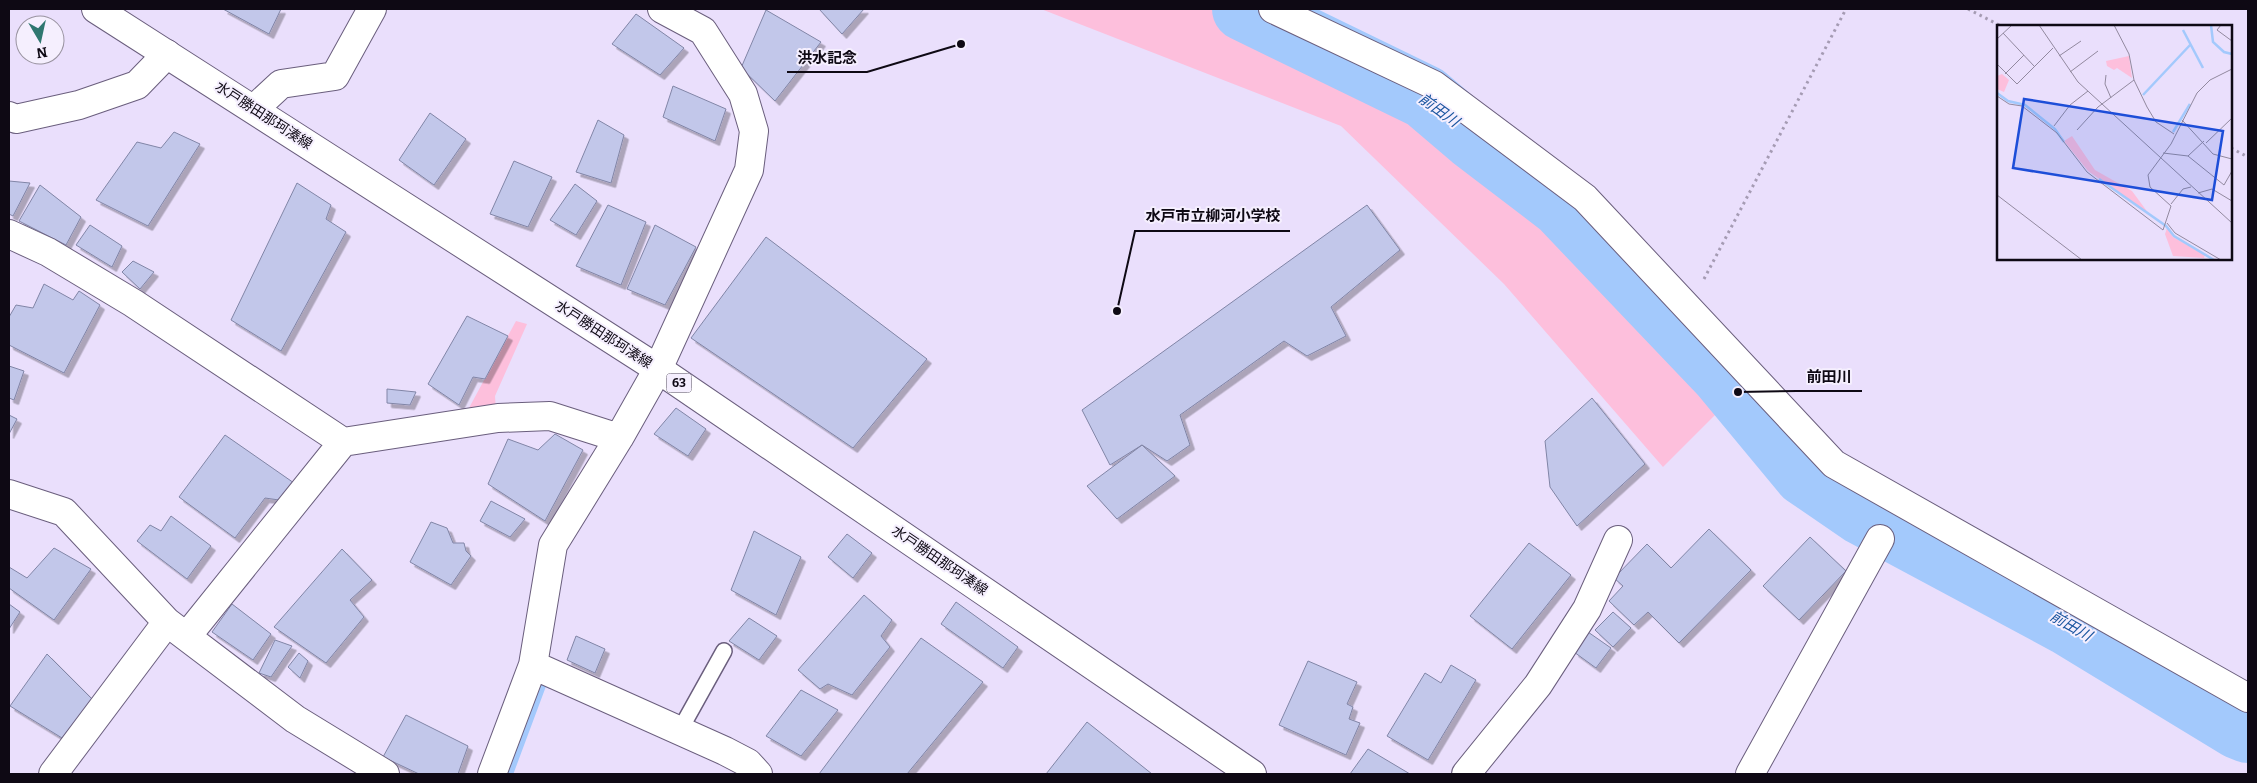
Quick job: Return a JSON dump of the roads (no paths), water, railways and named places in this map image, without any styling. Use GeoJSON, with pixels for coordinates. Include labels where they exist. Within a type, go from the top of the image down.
{"type":"FeatureCollection","features":[{"type":"Feature","properties":{"kind":"street","name":"水戸勝田那珂湊線"},"geometry":{"type":"LineString","coordinates":[[96,9],[658,369],[837,489],[1252,774]]}},
{"type":"Feature","properties":{"kind":"street"},"geometry":{"type":"LineString","coordinates":[[254,109],[281,84],[335,76],[372,9]]}},
{"type":"Feature","properties":{"kind":"street"},"geometry":{"type":"LineString","coordinates":[[492,774],[533,665],[553,545],[620,438],[658,369],[749,170],[754,131],[742,94],[703,31],[662,9]]}},
{"type":"Feature","properties":{"kind":"street"},"geometry":{"type":"LineString","coordinates":[[1273,9],[1434,85],[1585,198],[1834,464],[2248,698]]}},
{"type":"Feature","properties":{"kind":"street"},"geometry":{"type":"LineString","coordinates":[[11,123],[80,104],[137,85],[167,54]]}},
{"type":"Feature","properties":{"kind":"street"},"geometry":{"type":"LineString","coordinates":[[9,234],[48,252],[133,303],[342,442]]}},
{"type":"Feature","properties":{"kind":"street"},"geometry":{"type":"LineString","coordinates":[[53,774],[177,629],[342,442],[498,418],[550,416],[620,438]]}},
{"type":"Feature","properties":{"kind":"street"},"geometry":{"type":"LineString","coordinates":[[9,494],[64,512],[177,629],[295,719],[385,774]]}},
{"type":"Feature","properties":{"kind":"street"},"geometry":{"type":"LineString","coordinates":[[1750,774],[1880,539]]}},
{"type":"Feature","properties":{"kind":"street"},"geometry":{"type":"LineString","coordinates":[[1466,774],[1538,685],[1587,609],[1618,540]]}},
{"type":"Feature","properties":{"kind":"street"},"geometry":{"type":"LineString","coordinates":[[533,665],[680,730],[748,763],[758,774]]}},
{"type":"Feature","properties":{"kind":"lane"},"geometry":{"type":"LineString","coordinates":[[680,730],[724,651]]}},
{"type":"Feature","properties":{"kind":"waterway","name":"前田川"},"geometry":{"type":"LineString","coordinates":[[1244,9],[1425,97],[1472,137],[1561,205],[1723,375],[1805,474],[1862,513],[2067,623],[2238,727],[2248,731]]}},
{"type":"Feature","properties":{"kind":"waterway"},"geometry":{"type":"LineString","coordinates":[[508,774],[543,680],[551,684]]}},
{"type":"Feature","properties":{"kind":"place","name":"洪水記念"},"geometry":{"type":"Point","coordinates":[961,44]}},
{"type":"Feature","properties":{"kind":"place","name":"水戸市立柳河小学校"},"geometry":{"type":"Point","coordinates":[1117,311]}},
{"type":"Feature","properties":{"kind":"place","name":"前田川"},"geometry":{"type":"Point","coordinates":[1738,392]}}]}
